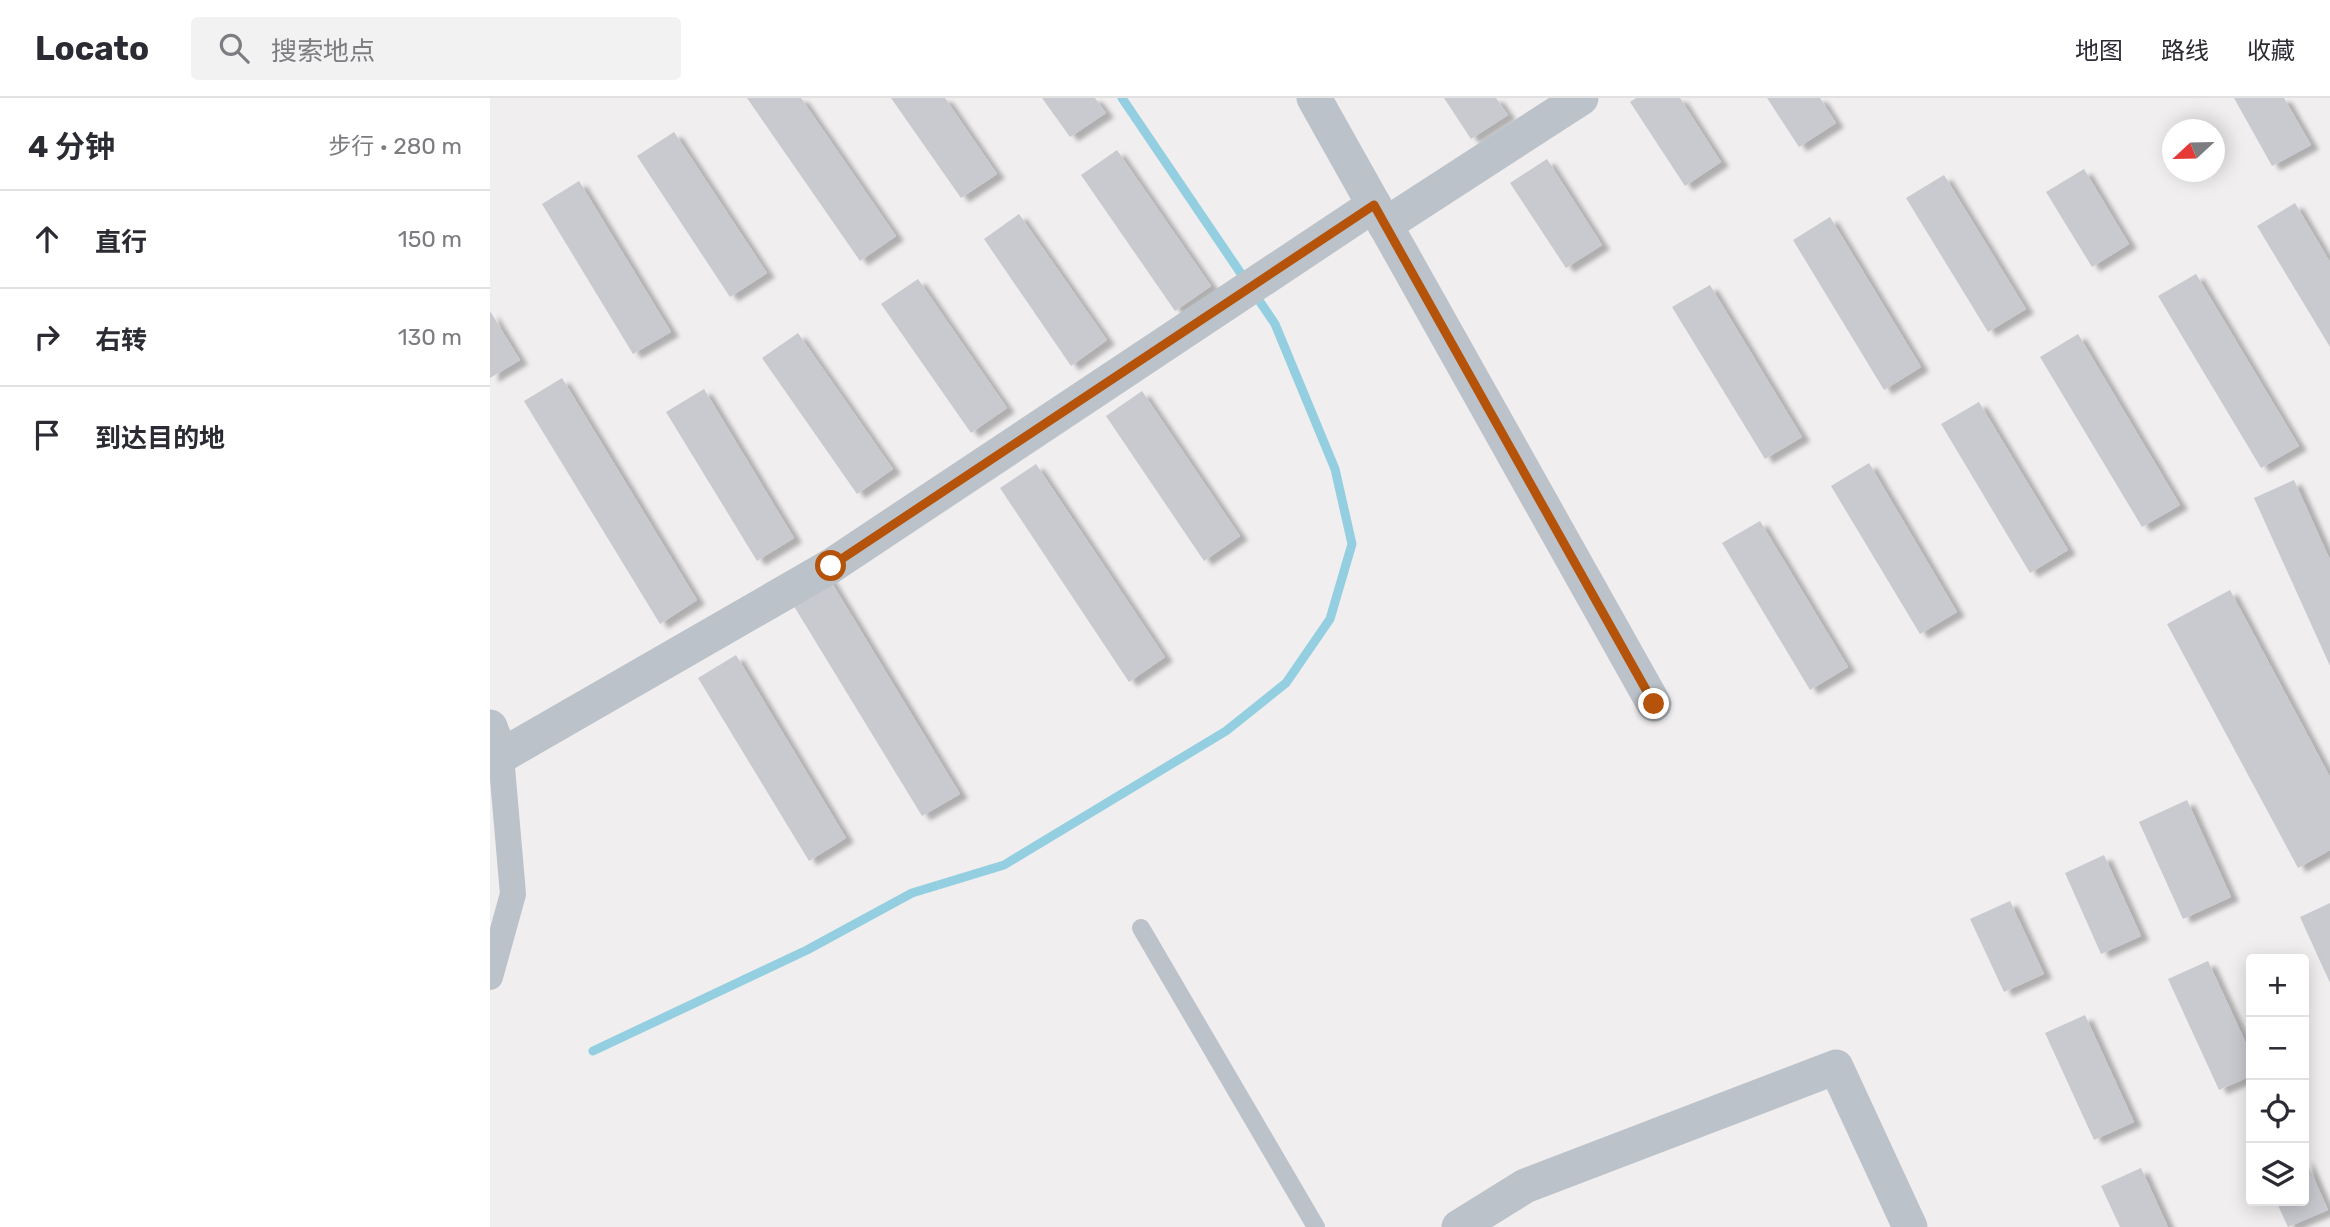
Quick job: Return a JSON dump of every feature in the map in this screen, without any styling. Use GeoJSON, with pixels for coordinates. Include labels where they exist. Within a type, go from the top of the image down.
{"type":"FeatureCollection","features":[{"type":"Feature","properties":{"kind":"street"},"geometry":{"type":"LineString","coordinates":[[1314,98],[1654,704]]}},
{"type":"Feature","properties":{"kind":"street"},"geometry":{"type":"LineString","coordinates":[[490,977],[513,894],[496,741],[831,566],[1379,215],[1581,98]]}},
{"type":"Feature","properties":{"kind":"street"},"geometry":{"type":"LineString","coordinates":[[1460,1227],[1525,1186],[1836,1067],[1910,1227]]}},
{"type":"Feature","properties":{"kind":"lane"},"geometry":{"type":"LineString","coordinates":[[1141,928],[1316,1227]]}},
{"type":"Feature","properties":{"kind":"building"},"geometry":{"type":"Polygon","coordinates":[[[747,98],[801,98],[896,236],[860,261],[747,98]]]}},
{"type":"Feature","properties":{"kind":"building"},"geometry":{"type":"Polygon","coordinates":[[[891,98],[945,98],[997,174],[961,198],[891,98]]]}},
{"type":"Feature","properties":{"kind":"building"},"geometry":{"type":"Polygon","coordinates":[[[1042,98],[1095,98],[1106,113],[1070,137],[1042,98]]]}},
{"type":"Feature","properties":{"kind":"building"},"geometry":{"type":"Polygon","coordinates":[[[1444,98],[1496,98],[1508,115],[1471,139],[1444,98]]]}},
{"type":"Feature","properties":{"kind":"building"},"geometry":{"type":"Polygon","coordinates":[[[1636,98],[1680,98],[1721,162],[1685,186],[1630,102],[1636,98]]]}},
{"type":"Feature","properties":{"kind":"building"},"geometry":{"type":"Polygon","coordinates":[[[1767,98],[1820,98],[1836,123],[1799,147],[1767,98]]]}},
{"type":"Feature","properties":{"kind":"building"},"geometry":{"type":"Polygon","coordinates":[[[2234,98],[2284,98],[2311,145],[2272,166],[2234,98]]]}},
{"type":"Feature","properties":{"kind":"building"},"geometry":{"type":"Polygon","coordinates":[[[674,132],[767,273],[730,297],[637,156],[674,132]]]}},
{"type":"Feature","properties":{"kind":"building"},"geometry":{"type":"Polygon","coordinates":[[[1117,150],[1211,286],[1175,311],[1081,175],[1117,150]]]}},
{"type":"Feature","properties":{"kind":"building"},"geometry":{"type":"Polygon","coordinates":[[[1547,159],[1602,245],[1566,268],[1510,183],[1547,159]]]}},
{"type":"Feature","properties":{"kind":"building"},"geometry":{"type":"Polygon","coordinates":[[[2084,169],[2129,244],[2092,267],[2046,192],[2084,169]]]}},
{"type":"Feature","properties":{"kind":"building"},"geometry":{"type":"Polygon","coordinates":[[[1944,175],[2026,309],[1988,332],[1906,198],[1944,175]]]}},
{"type":"Feature","properties":{"kind":"building"},"geometry":{"type":"Polygon","coordinates":[[[579,181],[671,332],[633,354],[542,204],[579,181]]]}},
{"type":"Feature","properties":{"kind":"building"},"geometry":{"type":"Polygon","coordinates":[[[2295,203],[2330,262],[2330,347],[2257,226],[2295,203]]]}},
{"type":"Feature","properties":{"kind":"building"},"geometry":{"type":"Polygon","coordinates":[[[1019,214],[1107,340],[1071,366],[984,239],[1019,214]]]}},
{"type":"Feature","properties":{"kind":"building"},"geometry":{"type":"Polygon","coordinates":[[[1830,217],[1921,367],[1884,390],[1793,240],[1830,217]]]}},
{"type":"Feature","properties":{"kind":"building"},"geometry":{"type":"Polygon","coordinates":[[[2196,274],[2299,446],[2261,468],[2158,296],[2196,274]]]}},
{"type":"Feature","properties":{"kind":"building"},"geometry":{"type":"Polygon","coordinates":[[[918,279],[1007,408],[971,433],[881,304],[918,279]]]}},
{"type":"Feature","properties":{"kind":"building"},"geometry":{"type":"Polygon","coordinates":[[[1710,285],[1802,437],[1765,459],[1672,307],[1710,285]]]}},
{"type":"Feature","properties":{"kind":"building"},"geometry":{"type":"Polygon","coordinates":[[[490,311],[520,360],[490,378],[490,311]]]}},
{"type":"Feature","properties":{"kind":"building"},"geometry":{"type":"Polygon","coordinates":[[[798,333],[893,469],[857,494],[762,358],[798,333]]]}},
{"type":"Feature","properties":{"kind":"building"},"geometry":{"type":"Polygon","coordinates":[[[2078,334],[2180,505],[2142,527],[2040,357],[2078,334]]]}},
{"type":"Feature","properties":{"kind":"building"},"geometry":{"type":"Polygon","coordinates":[[[562,378],[697,600],[660,624],[524,401],[562,378]]]}},
{"type":"Feature","properties":{"kind":"building"},"geometry":{"type":"Polygon","coordinates":[[[704,389],[794,538],[757,561],[666,412],[704,389]]]}},
{"type":"Feature","properties":{"kind":"building"},"geometry":{"type":"Polygon","coordinates":[[[1142,391],[1240,536],[1204,561],[1106,416],[1142,391]]]}},
{"type":"Feature","properties":{"kind":"building"},"geometry":{"type":"Polygon","coordinates":[[[1979,402],[2068,550],[2030,573],[1941,424],[1979,402]]]}},
{"type":"Feature","properties":{"kind":"building"},"geometry":{"type":"Polygon","coordinates":[[[1869,463],[1957,612],[1920,634],[1831,486],[1869,463]]]}},
{"type":"Feature","properties":{"kind":"building"},"geometry":{"type":"Polygon","coordinates":[[[1036,464],[1165,657],[1129,682],[1000,488],[1036,464]]]}},
{"type":"Feature","properties":{"kind":"building"},"geometry":{"type":"Polygon","coordinates":[[[2294,480],[2330,560],[2330,666],[2254,498],[2294,480]]]}},
{"type":"Feature","properties":{"kind":"building"},"geometry":{"type":"Polygon","coordinates":[[[1760,521],[1848,667],[1810,690],[1722,543],[1760,521]]]}},
{"type":"Feature","properties":{"kind":"building"},"geometry":{"type":"Polygon","coordinates":[[[827,575],[960,794],[922,816],[789,598],[827,575]]]}},
{"type":"Feature","properties":{"kind":"building"},"geometry":{"type":"Polygon","coordinates":[[[2230,590],[2330,777],[2330,850],[2298,868],[2167,624],[2230,590]]]}},
{"type":"Feature","properties":{"kind":"building"},"geometry":{"type":"Polygon","coordinates":[[[736,655],[846,838],[809,861],[698,678],[736,655]]]}},
{"type":"Feature","properties":{"kind":"building"},"geometry":{"type":"Polygon","coordinates":[[[2187,800],[2231,897],[2183,919],[2139,822],[2187,800]]]}},
{"type":"Feature","properties":{"kind":"building"},"geometry":{"type":"Polygon","coordinates":[[[2104,855],[2141,936],[2101,954],[2065,873],[2104,855]]]}},
{"type":"Feature","properties":{"kind":"building"},"geometry":{"type":"Polygon","coordinates":[[[2010,901],[2044,974],[2004,992],[1970,919],[2010,901]]]}},
{"type":"Feature","properties":{"kind":"building"},"geometry":{"type":"Polygon","coordinates":[[[2330,903],[2330,983],[2300,917],[2330,903]]]}},
{"type":"Feature","properties":{"kind":"building"},"geometry":{"type":"Polygon","coordinates":[[[2208,961],[2246,1043],[2246,1078],[2219,1090],[2168,979],[2208,961]]]}},
{"type":"Feature","properties":{"kind":"building"},"geometry":{"type":"Polygon","coordinates":[[[2085,1015],[2134,1122],[2094,1140],[2045,1033],[2085,1015]]]}},
{"type":"Feature","properties":{"kind":"building"},"geometry":{"type":"Polygon","coordinates":[[[2309,1167],[2328,1210],[2288,1227],[2278,1206],[2309,1206],[2309,1167]]]}},
{"type":"Feature","properties":{"kind":"building"},"geometry":{"type":"Polygon","coordinates":[[[2141,1168],[2168,1227],[2120,1227],[2101,1186],[2141,1168]]]}},
{"type":"Feature","properties":{"kind":"waterway"},"geometry":{"type":"LineString","coordinates":[[1122,98],[1246,281]]}},
{"type":"Feature","properties":{"kind":"waterway"},"geometry":{"type":"LineString","coordinates":[[593,1051],[807,950],[912,893],[1004,865],[1226,731],[1286,683],[1330,619],[1352,544],[1335,469],[1275,324],[1254,293]]}},
{"type":"Feature","properties":{"kind":"route"},"geometry":{"type":"LineString","coordinates":[[831,566],[1374,205],[1654,704]]}}]}
